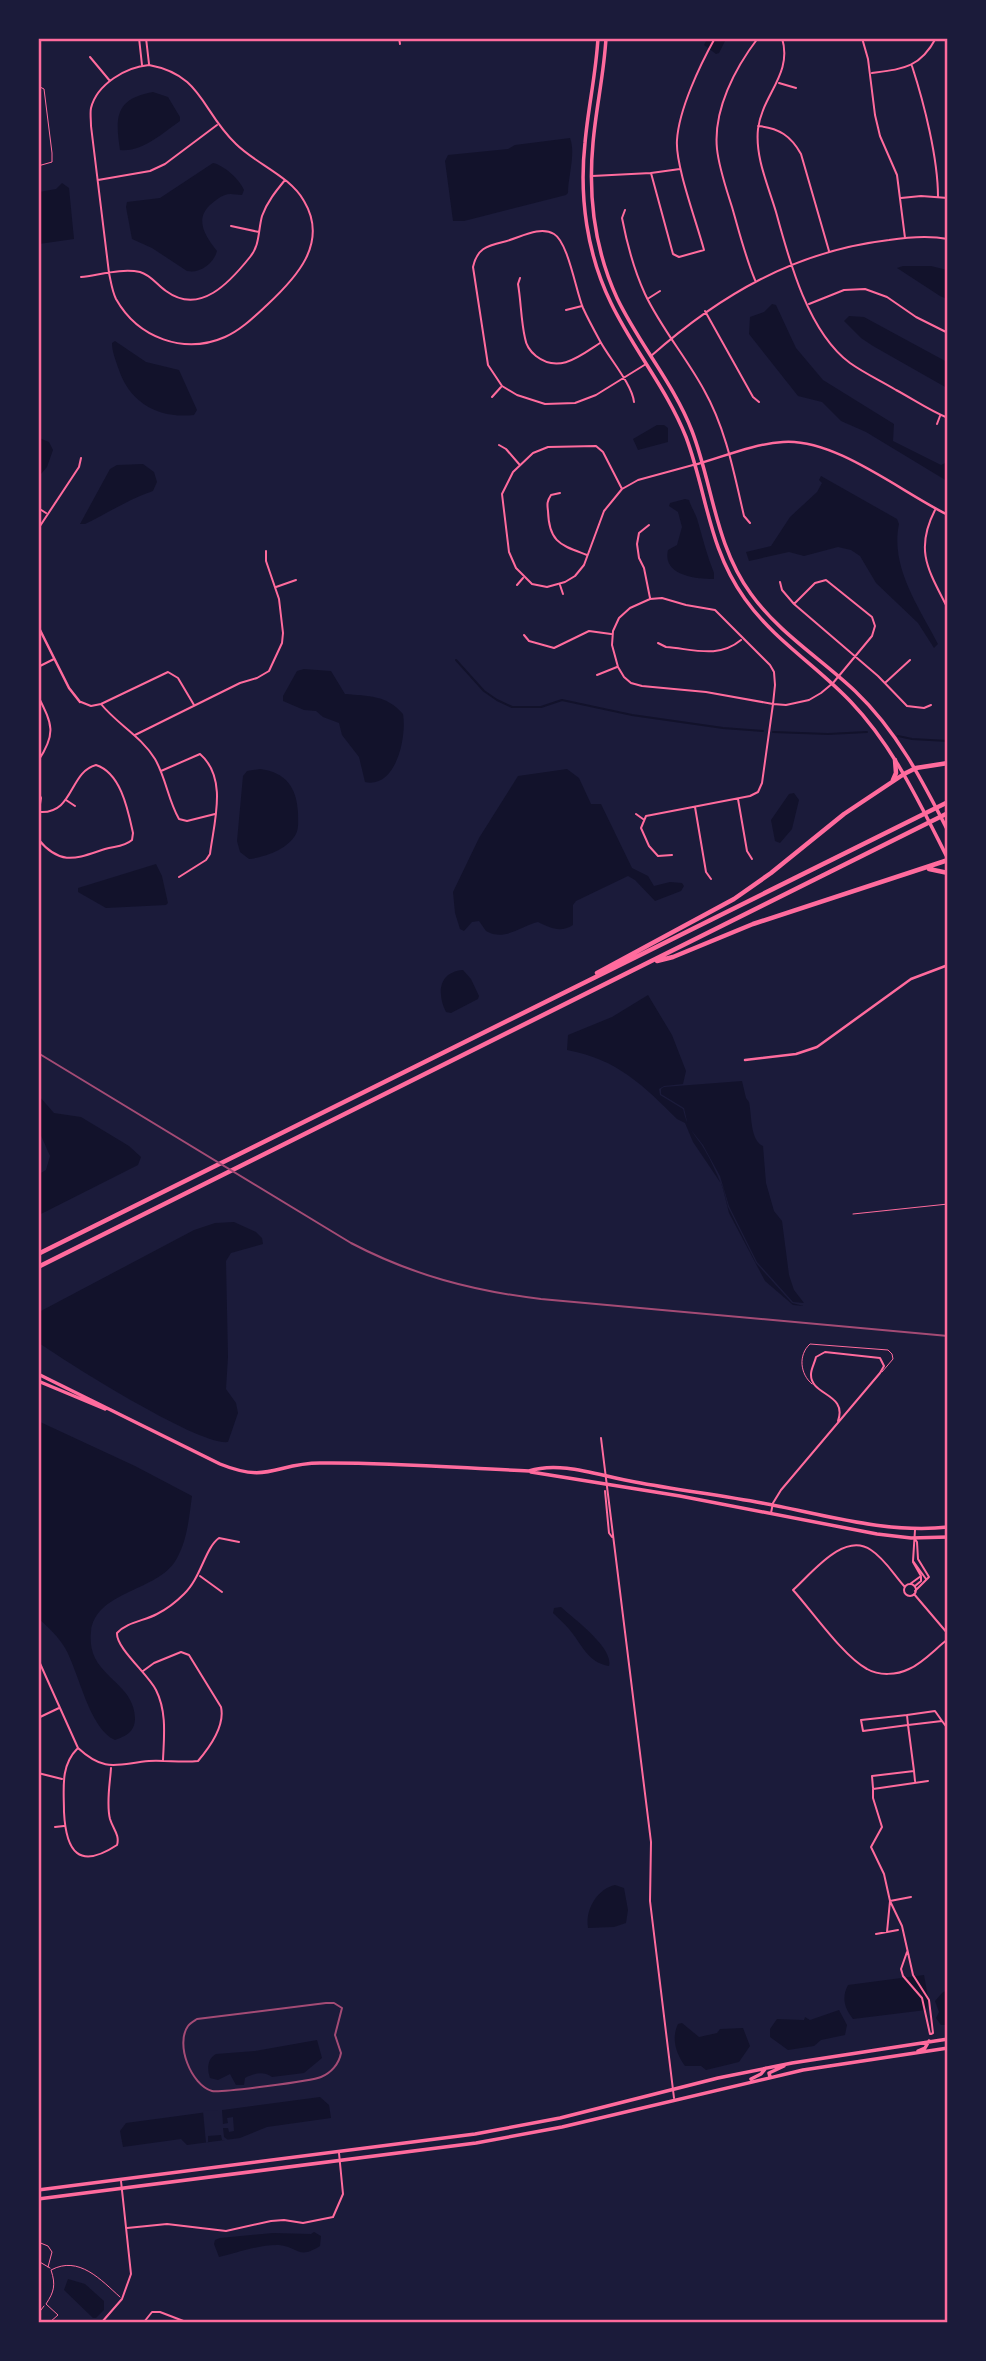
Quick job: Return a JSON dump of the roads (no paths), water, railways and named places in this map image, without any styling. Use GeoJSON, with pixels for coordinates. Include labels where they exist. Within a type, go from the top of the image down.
{"type":"FeatureCollection","features":[{"type":"Feature","properties":{"kind":"highway"},"geometry":{"type":"LineString","coordinates":[[890,783],[896,773],[895,760]]}},
{"type":"Feature","properties":{"kind":"highway"},"geometry":{"type":"LineString","coordinates":[[546,1002],[734,899],[844,814],[904,774],[916,768],[947,763]]}},
{"type":"Feature","properties":{"kind":"highway"},"geometry":{"type":"LineString","coordinates":[[38,1254],[947,802]]}},
{"type":"Feature","properties":{"kind":"highway"},"geometry":{"type":"LineString","coordinates":[[38,1267],[947,813]]}},
{"type":"Feature","properties":{"kind":"highway"},"geometry":{"type":"LineString","coordinates":[[646,964],[673,957],[780,915],[947,859]]}},
{"type":"Feature","properties":{"kind":"highway"},"geometry":{"type":"LineString","coordinates":[[921,869],[947,873]]}},
{"type":"Feature","properties":{"kind":"main road"},"geometry":{"type":"LineString","coordinates":[[598,38],[583,163],[587,223],[601,278],[621,323],[679,421],[714,540],[735,585],[766,625],[832,683],[869,722],[904,774],[947,859]]}},
{"type":"Feature","properties":{"kind":"main road"},"geometry":{"type":"LineString","coordinates":[[607,38],[591,176],[596,231],[608,275],[629,322],[683,411],[702,463],[722,539],[741,580],[774,622],[857,693],[889,730],[916,768],[947,831]]}},
{"type":"Feature","properties":{"kind":"main road"},"geometry":{"type":"LineString","coordinates":[[637,351],[650,357]]}},
{"type":"Feature","properties":{"kind":"main road"},"geometry":{"type":"LineString","coordinates":[[646,364],[659,370]]}},
{"type":"Feature","properties":{"kind":"main road"},"geometry":{"type":"LineString","coordinates":[[38,1374],[220,1464],[252,1474],[315,1463],[529,1471],[877,1534],[915,1538],[947,1536]]}},
{"type":"Feature","properties":{"kind":"main road"},"geometry":{"type":"LineString","coordinates":[[38,1381],[126,1418]]}},
{"type":"Feature","properties":{"kind":"main road"},"geometry":{"type":"LineString","coordinates":[[529,1471],[563,1469],[883,1526],[915,1529],[947,1527]]}},
{"type":"Feature","properties":{"kind":"main road"},"geometry":{"type":"LineString","coordinates":[[38,2190],[508,2128],[766,2068],[947,2039]]}},
{"type":"Feature","properties":{"kind":"main road"},"geometry":{"type":"LineString","coordinates":[[916,2052],[925,2048],[929,2041]]}},
{"type":"Feature","properties":{"kind":"main road"},"geometry":{"type":"LineString","coordinates":[[38,2199],[509,2137],[770,2077],[841,2063],[947,2048]]}},
{"type":"Feature","properties":{"kind":"main road"},"geometry":{"type":"LineString","coordinates":[[770,2077],[769,2073],[772,2071],[792,2063]]}},
{"type":"Feature","properties":{"kind":"main road"},"geometry":{"type":"LineString","coordinates":[[746,2082],[766,2068]]}},
{"type":"Feature","properties":{"kind":"street"},"geometry":{"type":"LineString","coordinates":[[139,38],[142,66]]}},
{"type":"Feature","properties":{"kind":"street"},"geometry":{"type":"LineString","coordinates":[[146,38],[149,65]]}},
{"type":"Feature","properties":{"kind":"street"},"geometry":{"type":"LineString","coordinates":[[399,38],[400,44]]}},
{"type":"Feature","properties":{"kind":"street"},"geometry":{"type":"LineString","coordinates":[[651,173],[673,254],[679,257],[705,250],[681,169],[677,142],[699,65],[715,38]]}},
{"type":"Feature","properties":{"kind":"street"},"geometry":{"type":"LineString","coordinates":[[756,281],[744,248],[716,146],[720,111],[727,91],[758,38]]}},
{"type":"Feature","properties":{"kind":"street"},"geometry":{"type":"LineString","coordinates":[[782,38],[785,63],[763,110],[758,126],[758,148],[792,264],[808,305],[822,334],[850,363],[947,418]]}},
{"type":"Feature","properties":{"kind":"street"},"geometry":{"type":"LineString","coordinates":[[862,38],[871,73],[880,136],[897,175],[905,238]]}},
{"type":"Feature","properties":{"kind":"street"},"geometry":{"type":"LineString","coordinates":[[871,73],[912,66],[923,58],[936,38]]}},
{"type":"Feature","properties":{"kind":"street"},"geometry":{"type":"LineString","coordinates":[[90,57],[111,81]]}},
{"type":"Feature","properties":{"kind":"street"},"geometry":{"type":"LineString","coordinates":[[149,65],[175,72],[187,80],[234,143],[256,162],[296,189],[306,203],[310,216],[312,243],[307,258],[289,284],[241,328],[227,337],[198,345],[163,341],[128,316],[115,297],[109,274],[91,126],[92,108],[97,94],[111,81],[122,73],[142,66],[149,65]]}},
{"type":"Feature","properties":{"kind":"street"},"geometry":{"type":"LineString","coordinates":[[912,66],[937,175],[938,197]]}},
{"type":"Feature","properties":{"kind":"street"},"geometry":{"type":"LineString","coordinates":[[594,80],[602,82]]}},
{"type":"Feature","properties":{"kind":"street"},"geometry":{"type":"LineString","coordinates":[[778,82],[796,88]]}},
{"type":"Feature","properties":{"kind":"street"},"geometry":{"type":"LineString","coordinates":[[97,180],[150,171],[175,157],[218,124]]}},
{"type":"Feature","properties":{"kind":"street"},"geometry":{"type":"LineString","coordinates":[[758,126],[776,129],[786,135],[794,141],[801,153],[830,252]]}},
{"type":"Feature","properties":{"kind":"street"},"geometry":{"type":"LineString","coordinates":[[591,176],[681,169]]}},
{"type":"Feature","properties":{"kind":"street"},"geometry":{"type":"LineString","coordinates":[[81,277],[141,272],[175,297],[191,300],[205,298],[223,287],[251,256],[259,239],[267,204],[285,180]]}},
{"type":"Feature","properties":{"kind":"street"},"geometry":{"type":"LineString","coordinates":[[900,198],[947,198]]}},
{"type":"Feature","properties":{"kind":"street"},"geometry":{"type":"LineString","coordinates":[[625,211],[622,218],[634,266],[648,298],[705,390],[722,431],[744,516],[750,523]]}},
{"type":"Feature","properties":{"kind":"street"},"geometry":{"type":"LineString","coordinates":[[231,226],[259,232]]}},
{"type":"Feature","properties":{"kind":"street"},"geometry":{"type":"LineString","coordinates":[[634,402],[632,394],[622,377],[601,342],[582,306],[561,241],[553,233],[540,230],[514,240],[486,246],[477,253],[473,267],[485,356],[491,372],[502,386],[533,402],[567,404],[596,396],[622,377],[646,364]]}},
{"type":"Feature","properties":{"kind":"street"},"geometry":{"type":"LineString","coordinates":[[650,357],[705,311],[756,281],[792,264],[830,252],[905,238],[947,239]]}},
{"type":"Feature","properties":{"kind":"street"},"geometry":{"type":"LineString","coordinates":[[473,251],[477,253]]}},
{"type":"Feature","properties":{"kind":"street"},"geometry":{"type":"LineString","coordinates":[[520,278],[518,284],[525,338],[537,357],[544,362],[561,364],[601,342]]}},
{"type":"Feature","properties":{"kind":"street"},"geometry":{"type":"LineString","coordinates":[[808,305],[844,290],[865,289],[887,298],[947,333]]}},
{"type":"Feature","properties":{"kind":"street"},"geometry":{"type":"LineString","coordinates":[[648,298],[660,291]]}},
{"type":"Feature","properties":{"kind":"street"},"geometry":{"type":"LineString","coordinates":[[566,310],[582,306]]}},
{"type":"Feature","properties":{"kind":"street"},"geometry":{"type":"LineString","coordinates":[[705,311],[752,397],[759,402]]}},
{"type":"Feature","properties":{"kind":"street"},"geometry":{"type":"LineString","coordinates":[[492,397],[502,386]]}},
{"type":"Feature","properties":{"kind":"street"},"geometry":{"type":"LineString","coordinates":[[937,424],[940,415]]}},
{"type":"Feature","properties":{"kind":"street"},"geometry":{"type":"LineString","coordinates":[[622,489],[603,452],[593,445],[545,447],[533,453],[520,465],[504,487],[502,502],[511,560],[523,578],[547,587],[575,576],[584,565],[604,511],[622,489],[638,480],[786,441],[820,446],[842,455],[947,515]]}},
{"type":"Feature","properties":{"kind":"street"},"geometry":{"type":"LineString","coordinates":[[499,445],[520,465]]}},
{"type":"Feature","properties":{"kind":"street"},"geometry":{"type":"LineString","coordinates":[[38,529],[79,467],[81,458]]}},
{"type":"Feature","properties":{"kind":"street"},"geometry":{"type":"LineString","coordinates":[[561,493],[548,498],[548,522],[551,532],[562,545],[588,555]]}},
{"type":"Feature","properties":{"kind":"street"},"geometry":{"type":"LineString","coordinates":[[38,508],[48,514]]}},
{"type":"Feature","properties":{"kind":"street"},"geometry":{"type":"LineString","coordinates":[[936,509],[928,524],[923,547],[929,572],[947,608]]}},
{"type":"Feature","properties":{"kind":"street"},"geometry":{"type":"LineString","coordinates":[[649,525],[639,533],[637,544],[650,599]]}},
{"type":"Feature","properties":{"kind":"street"},"geometry":{"type":"LineString","coordinates":[[135,735],[269,671],[282,643],[283,633],[266,551]]}},
{"type":"Feature","properties":{"kind":"street"},"geometry":{"type":"LineString","coordinates":[[517,585],[523,578]]}},
{"type":"Feature","properties":{"kind":"street"},"geometry":{"type":"LineString","coordinates":[[275,587],[296,580]]}},
{"type":"Feature","properties":{"kind":"street"},"geometry":{"type":"LineString","coordinates":[[643,819],[653,814],[754,795],[761,786],[773,704],[775,682],[772,670],[718,611],[662,598],[650,599],[624,612],[617,621],[612,634],[612,645],[618,667],[624,677],[642,686],[706,692],[773,704],[786,705],[809,700],[832,683],[874,634],[875,626],[872,617],[824,580],[815,583],[794,604]]}},
{"type":"Feature","properties":{"kind":"street"},"geometry":{"type":"LineString","coordinates":[[780,582],[782,590],[794,604],[909,707],[924,708],[931,705]]}},
{"type":"Feature","properties":{"kind":"street"},"geometry":{"type":"LineString","coordinates":[[559,584],[563,594]]}},
{"type":"Feature","properties":{"kind":"street"},"geometry":{"type":"LineString","coordinates":[[38,626],[69,688],[80,702],[91,706],[101,704],[168,672],[178,678],[194,706]]}},
{"type":"Feature","properties":{"kind":"street"},"geometry":{"type":"LineString","coordinates":[[524,635],[529,640],[554,648],[589,631],[612,634]]}},
{"type":"Feature","properties":{"kind":"street"},"geometry":{"type":"LineString","coordinates":[[658,643],[666,647],[718,652],[730,649],[742,639]]}},
{"type":"Feature","properties":{"kind":"street"},"geometry":{"type":"LineString","coordinates":[[38,667],[55,658]]}},
{"type":"Feature","properties":{"kind":"street"},"geometry":{"type":"LineString","coordinates":[[885,683],[910,660]]}},
{"type":"Feature","properties":{"kind":"street"},"geometry":{"type":"LineString","coordinates":[[597,675],[618,667]]}},
{"type":"Feature","properties":{"kind":"street"},"geometry":{"type":"LineString","coordinates":[[38,696],[50,719],[52,732],[49,745],[38,761]]}},
{"type":"Feature","properties":{"kind":"street"},"geometry":{"type":"LineString","coordinates":[[101,704],[145,745],[162,771],[179,819],[187,821],[215,814]]}},
{"type":"Feature","properties":{"kind":"street"},"geometry":{"type":"LineString","coordinates":[[162,771],[200,754],[212,769],[218,791],[210,855],[179,877]]}},
{"type":"Feature","properties":{"kind":"street"},"geometry":{"type":"LineString","coordinates":[[38,839],[45,847],[59,855],[77,859],[124,845],[132,840],[132,825],[119,787],[103,767],[90,767],[55,811],[40,812]]}},
{"type":"Feature","properties":{"kind":"street"},"geometry":{"type":"LineString","coordinates":[[38,792],[41,798],[38,817]]}},
{"type":"Feature","properties":{"kind":"street"},"geometry":{"type":"LineString","coordinates":[[738,799],[747,851],[752,859]]}},
{"type":"Feature","properties":{"kind":"street"},"geometry":{"type":"LineString","coordinates":[[65,800],[75,806]]}},
{"type":"Feature","properties":{"kind":"street"},"geometry":{"type":"LineString","coordinates":[[695,806],[706,872],[711,879]]}},
{"type":"Feature","properties":{"kind":"street"},"geometry":{"type":"LineString","coordinates":[[636,814],[643,819]]}},
{"type":"Feature","properties":{"kind":"street"},"geometry":{"type":"LineString","coordinates":[[643,819],[641,830],[651,849],[660,856],[672,855]]}},
{"type":"Feature","properties":{"kind":"street"},"geometry":{"type":"LineString","coordinates":[[745,1060],[796,1054],[817,1047],[908,981],[947,965]]}},
{"type":"Feature","properties":{"kind":"street"},"geometry":{"type":"LineString","coordinates":[[771,1514],[772,1505],[780,1490],[880,1373],[884,1366],[878,1357],[821,1353],[816,1357],[811,1374],[815,1385],[839,1406],[838,1421]]}},
{"type":"Feature","properties":{"kind":"street"},"geometry":{"type":"LineString","coordinates":[[601,1438],[651,1842],[650,1901],[674,2099]]}},
{"type":"Feature","properties":{"kind":"street"},"geometry":{"type":"LineString","coordinates":[[914,1586],[921,1581],[913,1561],[912,1542],[915,1529]]}},
{"type":"Feature","properties":{"kind":"street"},"geometry":{"type":"LineString","coordinates":[[163,1761],[163,1709],[156,1689],[119,1643],[117,1633],[123,1627],[157,1615],[171,1605],[199,1576],[212,1543],[219,1538],[239,1542]]}},
{"type":"Feature","properties":{"kind":"street"},"geometry":{"type":"LineString","coordinates":[[915,1538],[918,1542],[918,1559],[929,1577],[909,1596],[906,1595],[905,1587],[874,1552],[860,1545],[839,1550],[793,1590],[847,1651],[869,1671],[886,1674],[908,1670],[947,1639]]}},
{"type":"Feature","properties":{"kind":"street"},"geometry":{"type":"LineString","coordinates":[[913,1561],[927,1579]]}},
{"type":"Feature","properties":{"kind":"street"},"geometry":{"type":"LineString","coordinates":[[199,1576],[222,1592]]}},
{"type":"Feature","properties":{"kind":"street"},"geometry":{"type":"LineString","coordinates":[[905,1587],[921,1576]]}},
{"type":"Feature","properties":{"kind":"street"},"geometry":{"type":"LineString","coordinates":[[910,1584],[914,1586]]}},
{"type":"Feature","properties":{"kind":"street"},"geometry":{"type":"LineString","coordinates":[[914,1586],[915,1592],[947,1634]]}},
{"type":"Feature","properties":{"kind":"street"},"geometry":{"type":"LineString","coordinates":[[38,1659],[78,1748],[88,1758],[111,1767],[198,1760],[220,1725],[223,1716],[221,1707],[189,1655],[181,1652],[154,1663],[144,1671]]}},
{"type":"Feature","properties":{"kind":"street"},"geometry":{"type":"LineString","coordinates":[[38,1718],[61,1707]]}},
{"type":"Feature","properties":{"kind":"street"},"geometry":{"type":"LineString","coordinates":[[942,1721],[863,1731],[861,1720],[935,1711],[942,1721],[947,1729]]}},
{"type":"Feature","properties":{"kind":"street"},"geometry":{"type":"LineString","coordinates":[[907,1714],[915,1782]]}},
{"type":"Feature","properties":{"kind":"street"},"geometry":{"type":"LineString","coordinates":[[78,1748],[69,1757],[63,1779],[65,1826],[74,1852],[83,1857],[92,1857],[117,1845],[119,1838],[109,1810],[111,1767]]}},
{"type":"Feature","properties":{"kind":"street"},"geometry":{"type":"LineString","coordinates":[[907,1952],[903,1976],[922,1998],[928,2031],[931,2034],[929,2000],[914,1977],[902,1926],[890,1901],[884,1874],[871,1847],[882,1827],[873,1798],[872,1776],[914,1771]]}},
{"type":"Feature","properties":{"kind":"street"},"geometry":{"type":"LineString","coordinates":[[38,1773],[63,1779]]}},
{"type":"Feature","properties":{"kind":"street"},"geometry":{"type":"LineString","coordinates":[[873,1788],[928,1781]]}},
{"type":"Feature","properties":{"kind":"street"},"geometry":{"type":"LineString","coordinates":[[55,1827],[65,1826]]}},
{"type":"Feature","properties":{"kind":"street"},"geometry":{"type":"LineString","coordinates":[[890,1901],[911,1896]]}},
{"type":"Feature","properties":{"kind":"street"},"geometry":{"type":"LineString","coordinates":[[887,1932],[890,1901]]}},
{"type":"Feature","properties":{"kind":"street"},"geometry":{"type":"LineString","coordinates":[[876,1934],[898,1930]]}},
{"type":"Feature","properties":{"kind":"street"},"geometry":{"type":"LineString","coordinates":[[903,1965],[911,1966]]}},
{"type":"Feature","properties":{"kind":"street"},"geometry":{"type":"LineString","coordinates":[[909,1981],[914,1977]]}},
{"type":"Feature","properties":{"kind":"street"},"geometry":{"type":"LineString","coordinates":[[127,2228],[167,2224],[226,2231],[271,2221],[303,2223],[333,2217],[343,2194],[339,2152]]}},
{"type":"Feature","properties":{"kind":"street"},"geometry":{"type":"LineString","coordinates":[[257,2162],[258,2171]]}},
{"type":"Feature","properties":{"kind":"street"},"geometry":{"type":"LineString","coordinates":[[102,2322],[122,2300],[131,2274],[120,2180]]}},
{"type":"Feature","properties":{"kind":"street"},"geometry":{"type":"LineString","coordinates":[[144,2322],[152,2312],[160,2312],[186,2322]]}},
{"type":"Feature","properties":{"kind":"lane"},"geometry":{"type":"LineString","coordinates":[[38,86],[44,89],[52,152],[52,162],[38,166]]}},
{"type":"Feature","properties":{"kind":"lane"},"geometry":{"type":"LineString","coordinates":[[853,1214],[947,1205]]}},
{"type":"Feature","properties":{"kind":"lane"},"geometry":{"type":"LineString","coordinates":[[815,1385],[802,1373],[803,1352],[810,1344],[888,1350],[892,1354],[892,1362],[880,1373]]}},
{"type":"Feature","properties":{"kind":"lane"},"geometry":{"type":"LineString","coordinates":[[38,2242],[48,2246],[52,2252],[48,2267]]}},
{"type":"Feature","properties":{"kind":"lane"},"geometry":{"type":"LineString","coordinates":[[38,2261],[51,2270],[54,2292],[38,2314]]}},
{"type":"Feature","properties":{"kind":"lane"},"geometry":{"type":"LineString","coordinates":[[51,2270],[58,2266],[72,2265],[82,2268],[95,2274],[122,2300]]}},
{"type":"Feature","properties":{"kind":"lane"},"geometry":{"type":"LineString","coordinates":[[46,2304],[58,2315],[50,2322]]}},
{"type":"Feature","properties":{"kind":"waterway"},"geometry":{"type":"LineString","coordinates":[[456,660],[484,691],[512,707],[541,707],[562,700],[632,715],[763,731]]}},
{"type":"Feature","properties":{"kind":"waterway"},"geometry":{"type":"LineString","coordinates":[[773,732],[867,732]]}},
{"type":"Feature","properties":{"kind":"waterway"},"geometry":{"type":"LineString","coordinates":[[898,736],[948,741]]}},
{"type":"Feature","properties":{"kind":"railway"},"geometry":{"type":"LineString","coordinates":[[38,1053],[351,1243],[420,1273],[467,1286],[541,1299],[948,1336]]}},
{"type":"Feature","properties":{"kind":"railway"},"geometry":{"type":"LineString","coordinates":[[326,2003],[334,2003],[342,2008],[335,2035],[340,2057],[334,2068],[325,2075],[284,2084],[212,2091],[198,2081],[187,2063],[184,2034],[188,2026],[197,2019],[326,2003]]}}]}
